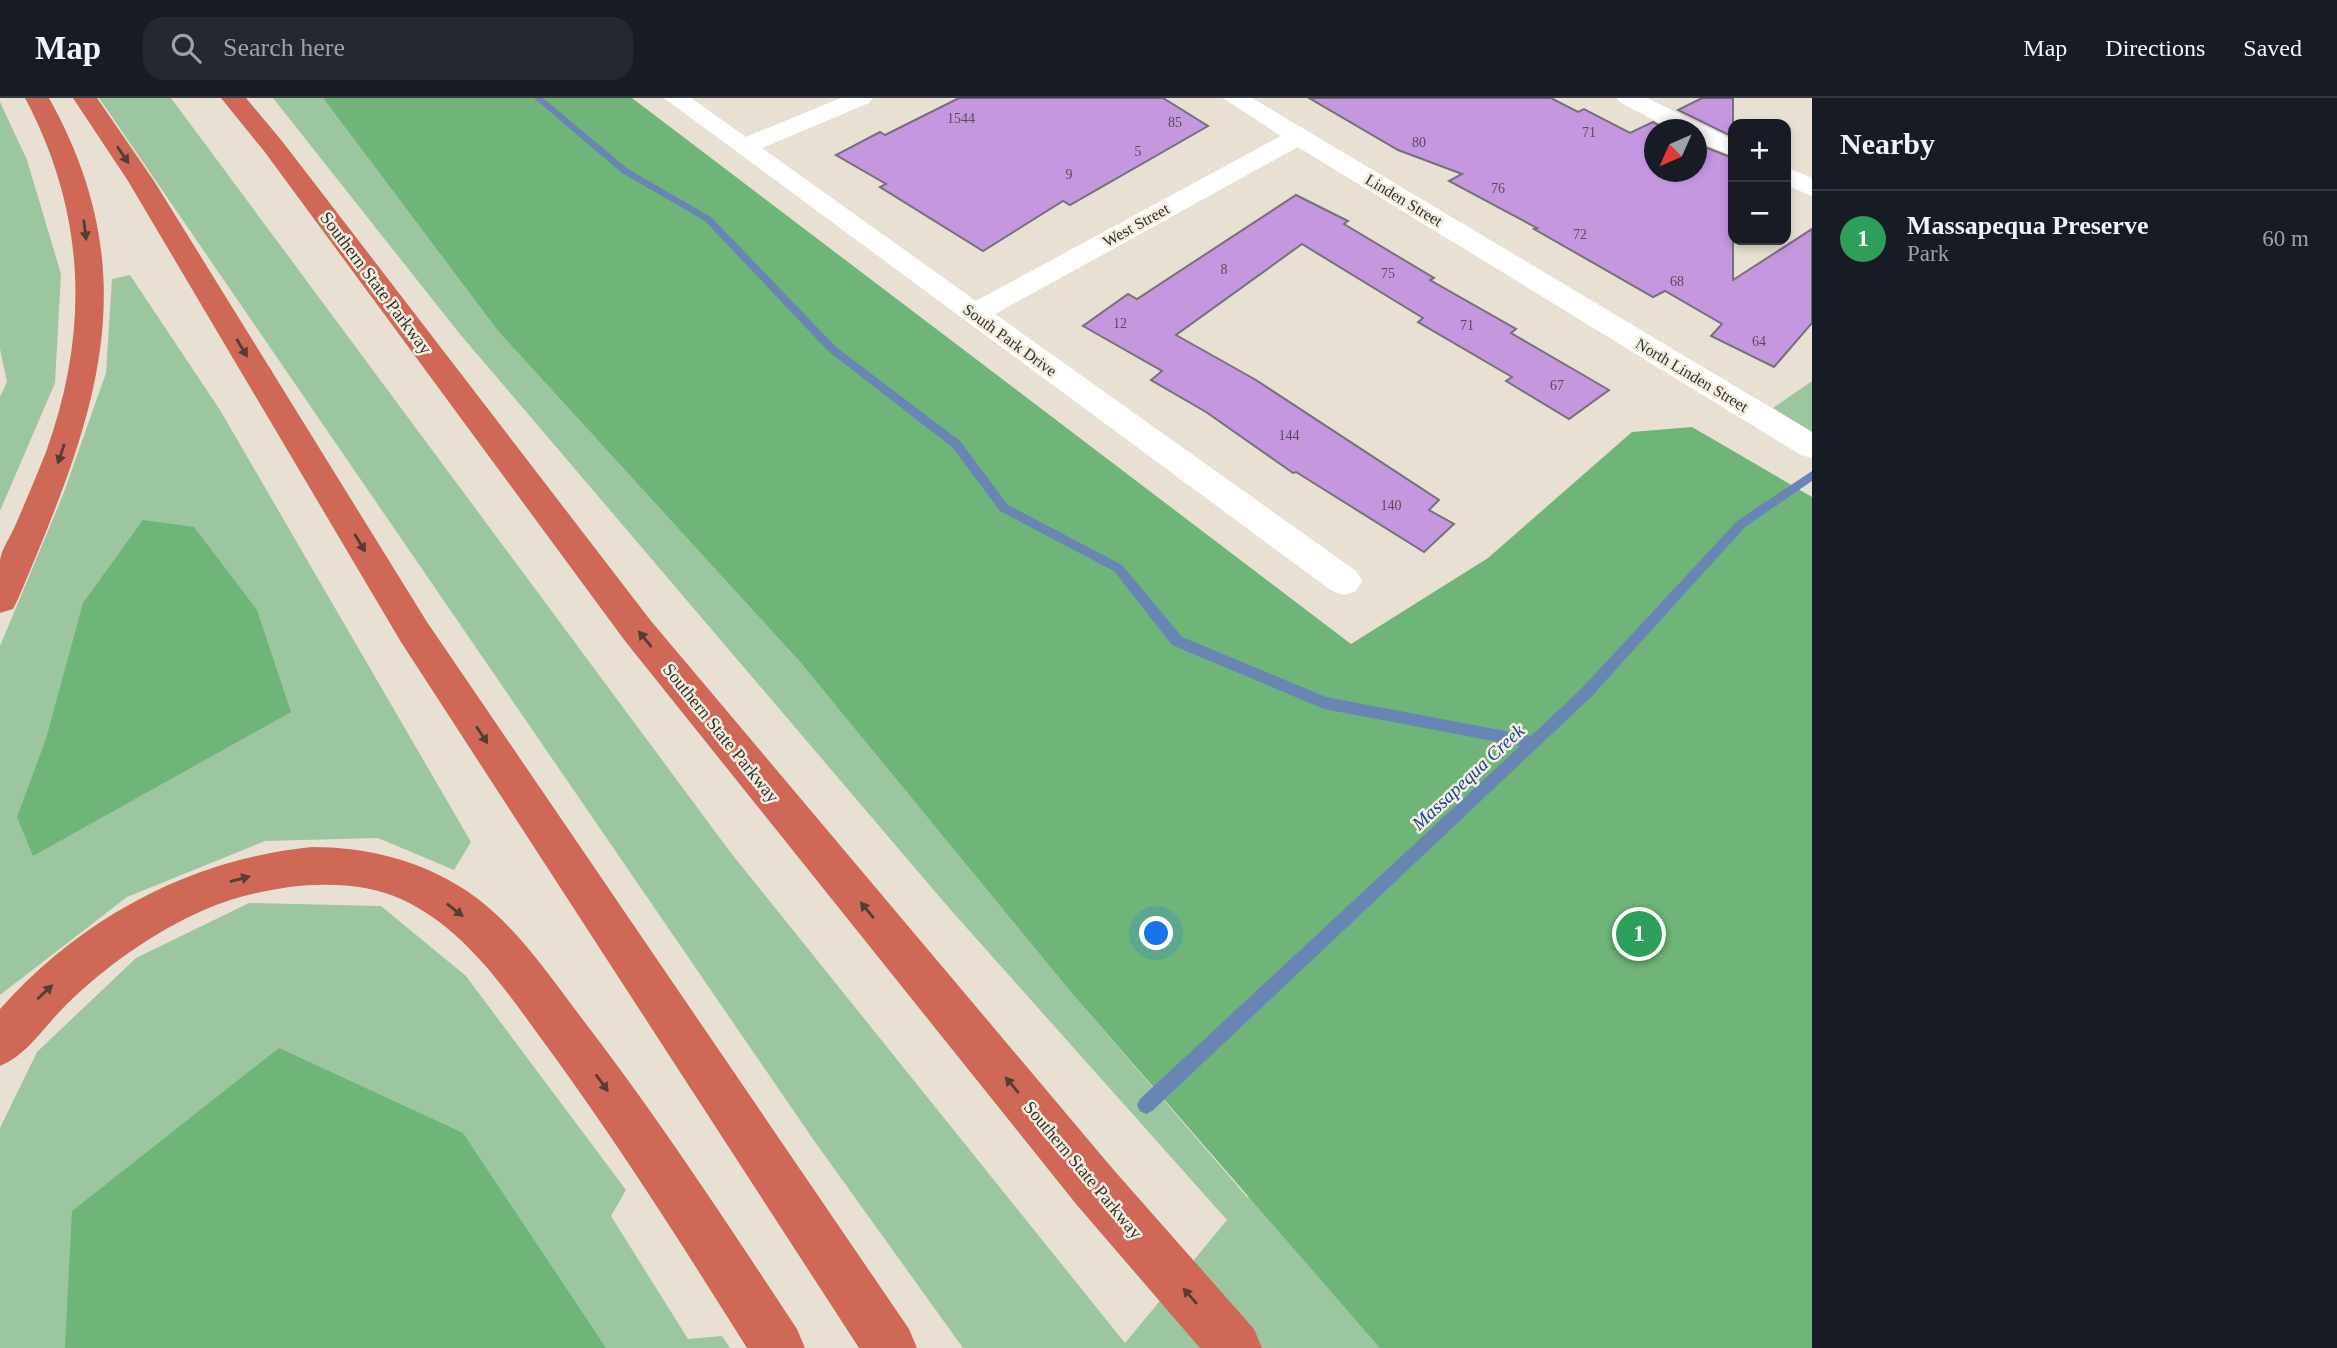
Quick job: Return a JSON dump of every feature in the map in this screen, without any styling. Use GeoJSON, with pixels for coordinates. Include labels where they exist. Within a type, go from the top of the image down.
{"type":"FeatureCollection","features":[{"type":"Feature","properties":{"kind":"highway"},"geometry":{"type":"LineString","coordinates":[[0,599],[56,468],[74,415],[91,313],[86,227],[78,191],[47,113],[37,98]]}},
{"type":"Feature","properties":{"kind":"highway"},"geometry":{"type":"LineString","coordinates":[[85,98],[141,181],[414,632],[890,1348]]}},
{"type":"Feature","properties":{"kind":"highway","name":"Southern State Parkway"},"geometry":{"type":"LineString","coordinates":[[233,98],[273,146],[638,631],[1086,1175],[1235,1348]]}},
{"type":"Feature","properties":{"kind":"highway"},"geometry":{"type":"LineString","coordinates":[[0,1043],[34,1003],[76,963],[120,932],[205,888],[286,867],[327,864],[364,869],[400,880],[437,895],[466,919],[501,952],[533,991],[648,1147],[778,1348]]}},
{"type":"Feature","properties":{"kind":"street","name":"South Park Drive"},"geometry":{"type":"LineString","coordinates":[[676,98],[1344,581]]}},
{"type":"Feature","properties":{"kind":"street"},"geometry":{"type":"LineString","coordinates":[[744,148],[861,98]]}},
{"type":"Feature","properties":{"kind":"street","name":"Linden Street"},"geometry":{"type":"LineString","coordinates":[[1235,98],[1572,302]]}},
{"type":"Feature","properties":{"kind":"street"},"geometry":{"type":"LineString","coordinates":[[1629,98],[1672,119]]}},
{"type":"Feature","properties":{"kind":"street"},"geometry":{"type":"LineString","coordinates":[[1707,136],[1728,146]]}},
{"type":"Feature","properties":{"kind":"street","name":"West Street"},"geometry":{"type":"LineString","coordinates":[[974,314],[1298,137]]}},
{"type":"Feature","properties":{"kind":"street"},"geometry":{"type":"LineString","coordinates":[[1791,178],[1812,188]]}},
{"type":"Feature","properties":{"kind":"street","name":"North Linden Street"},"geometry":{"type":"LineString","coordinates":[[1572,302],[1808,445]]}},
{"type":"Feature","properties":{"kind":"green space"},"geometry":{"type":"Polygon","coordinates":[[[99,98],[171,98],[731,853],[1125,1343],[1227,1220],[949,908],[459,333],[273,98],[323,98],[498,331],[800,662],[1070,991],[1247,1197],[1812,1348],[963,1348],[815,1142],[99,98]]]}},
{"type":"Feature","properties":{"kind":"green space"},"geometry":{"type":"Polygon","coordinates":[[[323,98],[632,98],[1351,644],[1488,558],[1632,432],[1692,427],[1812,497],[1812,1348],[1380,1348],[1070,991],[800,662],[498,331],[323,98]]]}},
{"type":"Feature","properties":{"kind":"green space"},"geometry":{"type":"Polygon","coordinates":[[[0,102],[27,160],[61,274],[55,383],[0,511],[0,397],[7,382],[0,349],[0,102]]]}},
{"type":"Feature","properties":{"kind":"green space"},"geometry":{"type":"Polygon","coordinates":[[[130,275],[220,410],[471,842],[454,870],[378,838],[265,841],[127,897],[0,995],[0,646],[63,495],[106,373],[112,279],[130,275]]]}},
{"type":"Feature","properties":{"kind":"green space"},"geometry":{"type":"Polygon","coordinates":[[[1812,381],[1812,432],[1773,408],[1812,381]]]}},
{"type":"Feature","properties":{"kind":"green space"},"geometry":{"type":"Polygon","coordinates":[[[143,520],[194,527],[257,610],[291,712],[33,856],[17,817],[46,739],[83,603],[143,520]]]}},
{"type":"Feature","properties":{"kind":"green space"},"geometry":{"type":"Polygon","coordinates":[[[249,903],[381,906],[466,976],[626,1190],[611,1216],[688,1339],[722,1336],[730,1348],[0,1348],[0,1128],[37,1052],[136,958],[249,903]]]}},
{"type":"Feature","properties":{"kind":"green space"},"geometry":{"type":"Polygon","coordinates":[[[279,1048],[463,1133],[606,1348],[65,1348],[72,1211],[279,1048]]]}},
{"type":"Feature","properties":{"kind":"building"},"geometry":{"type":"Polygon","coordinates":[[[959,98],[1163,98],[1208,126],[1070,205],[1063,201],[983,251],[880,187],[886,184],[836,155],[880,132],[885,135],[959,98]]]}},
{"type":"Feature","properties":{"kind":"building"},"geometry":{"type":"Polygon","coordinates":[[[1309,98],[1551,98],[1578,112],[1584,109],[1630,133],[1644,126],[1644,182],[1707,182],[1707,148],[1728,156],[1728,245],[1733,245],[1733,280],[1812,229],[1812,323],[1774,367],[1711,336],[1722,324],[1665,291],[1653,297],[1534,229],[1537,228],[1449,181],[1462,174],[1398,150],[1309,98]]]}},
{"type":"Feature","properties":{"kind":"building"},"geometry":{"type":"Polygon","coordinates":[[[1702,98],[1733,98],[1733,119],[1728,119],[1728,135],[1707,124],[1707,119],[1696,119],[1678,110],[1702,98]]]}},
{"type":"Feature","properties":{"kind":"building"},"geometry":{"type":"Polygon","coordinates":[[[1296,195],[1348,221],[1344,224],[1434,278],[1430,280],[1516,329],[1511,333],[1609,390],[1569,419],[1506,381],[1512,377],[1418,322],[1423,318],[1302,244],[1176,335],[1256,380],[1439,500],[1429,510],[1454,524],[1424,552],[1296,472],[1293,473],[1206,412],[1151,380],[1162,371],[1083,326],[1128,294],[1137,299],[1296,195]]]}},
{"type":"Feature","properties":{"kind":"waterway"},"geometry":{"type":"LineString","coordinates":[[538,98],[625,171],[708,219],[832,349],[956,444],[1004,508],[1118,568],[1177,641],[1324,703],[1533,742]]}},
{"type":"Feature","properties":{"kind":"waterway","name":"Massapequa Creek"},"geometry":{"type":"LineString","coordinates":[[1146,1105],[1586,693],[1741,524],[1812,475]]}},
{"type":"Feature","properties":{"kind":"place","name":"Massapequa Preserve"},"geometry":{"type":"Point","coordinates":[1639,934]}}]}
